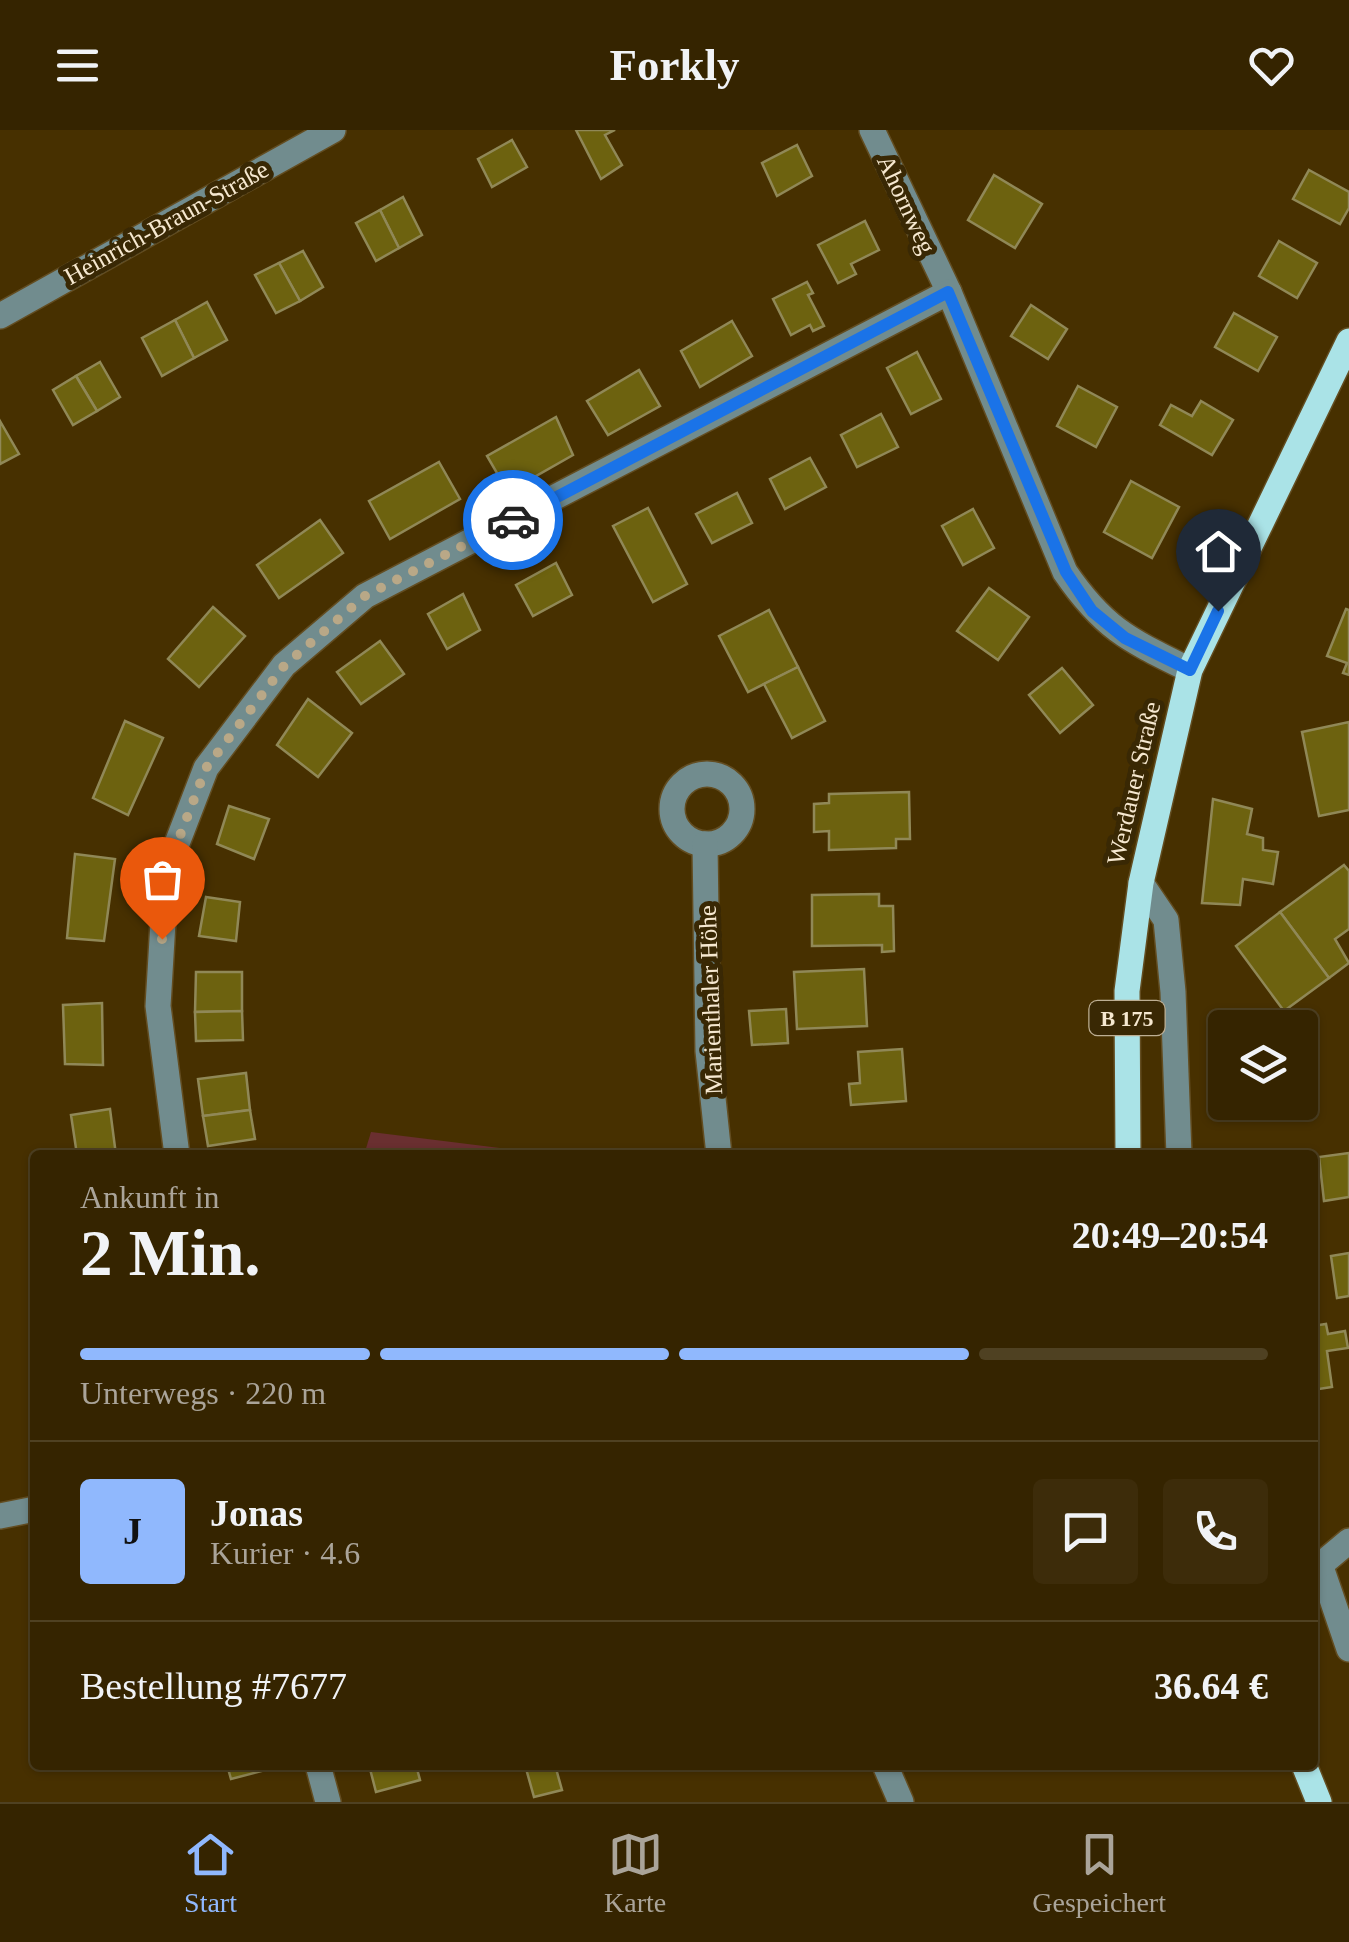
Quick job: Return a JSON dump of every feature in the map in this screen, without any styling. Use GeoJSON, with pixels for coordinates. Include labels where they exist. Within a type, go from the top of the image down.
{"type":"FeatureCollection","features":[{"type":"Feature","properties":{"kind":"main road","name":"Werdauer Straße"},"geometry":{"type":"LineString","coordinates":[[1128,1150],[1127,991],[1141,882],[1190,670],[1349,341]]}},
{"type":"Feature","properties":{"kind":"main road"},"geometry":{"type":"LineString","coordinates":[[1306,1770],[1319,1802]]}},
{"type":"Feature","properties":{"kind":"street","name":"Heinrich-Braun-Straße"},"geometry":{"type":"LineString","coordinates":[[0,316],[332,130]]}},
{"type":"Feature","properties":{"kind":"street","name":"Ahornweg"},"geometry":{"type":"LineString","coordinates":[[872,130],[948,292],[1066,572],[1092,611],[1125,638],[1190,670]]}},
{"type":"Feature","properties":{"kind":"street"},"geometry":{"type":"LineString","coordinates":[[176,1150],[158,1006],[166,872],[206,768],[284,666],[365,596],[948,292]]}},
{"type":"Feature","properties":{"kind":"street","name":"Marienthaler Höhe"},"geometry":{"type":"LineString","coordinates":[[705,844],[708,1052],[718,1150]]}},
{"type":"Feature","properties":{"kind":"street"},"geometry":{"type":"LineString","coordinates":[[1141,882],[1166,920],[1173,992],[1178,1150]]}},
{"type":"Feature","properties":{"kind":"street"},"geometry":{"type":"LineString","coordinates":[[0,1516],[30,1510]]}},
{"type":"Feature","properties":{"kind":"street"},"geometry":{"type":"LineString","coordinates":[[1318,1569],[1349,1540]]}},
{"type":"Feature","properties":{"kind":"street"},"geometry":{"type":"LineString","coordinates":[[1318,1572],[1349,1648]]}},
{"type":"Feature","properties":{"kind":"street"},"geometry":{"type":"LineString","coordinates":[[319,1770],[328,1802]]}},
{"type":"Feature","properties":{"kind":"street"},"geometry":{"type":"LineString","coordinates":[[887,1770],[902,1802]]}},
{"type":"Feature","properties":{"kind":"shaded area"},"geometry":{"type":"Polygon","coordinates":[[[371,1132],[516,1150],[366,1150],[371,1132]]]}},
{"type":"Feature","properties":{"kind":"building"},"geometry":{"type":"Polygon","coordinates":[[[576,130],[615,130],[605,135],[622,165],[601,179],[576,130]]]}},
{"type":"Feature","properties":{"kind":"building"},"geometry":{"type":"Polygon","coordinates":[[[512,140],[527,167],[492,187],[478,159],[512,140]]]}},
{"type":"Feature","properties":{"kind":"building"},"geometry":{"type":"Polygon","coordinates":[[[797,145],[812,176],[777,196],[762,163],[797,145]]]}},
{"type":"Feature","properties":{"kind":"building"},"geometry":{"type":"Polygon","coordinates":[[[1309,170],[1349,192],[1349,208],[1340,224],[1293,199],[1309,170]]]}},
{"type":"Feature","properties":{"kind":"building"},"geometry":{"type":"Polygon","coordinates":[[[994,175],[1042,204],[1015,248],[968,220],[994,175]]]}},
{"type":"Feature","properties":{"kind":"building"},"geometry":{"type":"Polygon","coordinates":[[[403,197],[422,235],[399,248],[380,210],[403,197]]]}},
{"type":"Feature","properties":{"kind":"building"},"geometry":{"type":"Polygon","coordinates":[[[380,210],[399,248],[376,261],[356,223],[380,210]]]}},
{"type":"Feature","properties":{"kind":"building"},"geometry":{"type":"Polygon","coordinates":[[[865,221],[879,250],[851,264],[856,274],[838,283],[818,245],[865,221]]]}},
{"type":"Feature","properties":{"kind":"building"},"geometry":{"type":"Polygon","coordinates":[[[1279,241],[1317,263],[1297,298],[1259,276],[1279,241]]]}},
{"type":"Feature","properties":{"kind":"building"},"geometry":{"type":"Polygon","coordinates":[[[303,251],[323,287],[300,301],[279,263],[303,251]]]}},
{"type":"Feature","properties":{"kind":"building"},"geometry":{"type":"Polygon","coordinates":[[[279,263],[300,301],[276,313],[255,275],[279,263]]]}},
{"type":"Feature","properties":{"kind":"building"},"geometry":{"type":"Polygon","coordinates":[[[807,282],[813,293],[808,295],[824,326],[813,331],[810,325],[791,335],[773,299],[807,282]]]}},
{"type":"Feature","properties":{"kind":"building"},"geometry":{"type":"Polygon","coordinates":[[[207,302],[227,340],[194,358],[175,320],[207,302]]]}},
{"type":"Feature","properties":{"kind":"building"},"geometry":{"type":"Polygon","coordinates":[[[1031,305],[1067,329],[1048,359],[1011,336],[1031,305]]]}},
{"type":"Feature","properties":{"kind":"building"},"geometry":{"type":"Polygon","coordinates":[[[1234,313],[1277,337],[1258,371],[1215,347],[1234,313]]]}},
{"type":"Feature","properties":{"kind":"building"},"geometry":{"type":"Polygon","coordinates":[[[175,320],[194,358],[162,376],[142,338],[175,320]]]}},
{"type":"Feature","properties":{"kind":"building"},"geometry":{"type":"Polygon","coordinates":[[[732,321],[752,356],[700,387],[681,351],[732,321]]]}},
{"type":"Feature","properties":{"kind":"building"},"geometry":{"type":"Polygon","coordinates":[[[917,352],[941,399],[911,414],[887,368],[917,352]]]}},
{"type":"Feature","properties":{"kind":"building"},"geometry":{"type":"Polygon","coordinates":[[[100,362],[120,397],[97,411],[76,376],[100,362]]]}},
{"type":"Feature","properties":{"kind":"building"},"geometry":{"type":"Polygon","coordinates":[[[639,370],[660,406],[608,435],[587,401],[639,370]]]}},
{"type":"Feature","properties":{"kind":"building"},"geometry":{"type":"Polygon","coordinates":[[[76,376],[97,411],[73,425],[53,390],[76,376]]]}},
{"type":"Feature","properties":{"kind":"building"},"geometry":{"type":"Polygon","coordinates":[[[1078,386],[1117,407],[1096,447],[1057,426],[1078,386]]]}},
{"type":"Feature","properties":{"kind":"building"},"geometry":{"type":"Polygon","coordinates":[[[1201,401],[1233,420],[1212,455],[1160,425],[1171,405],[1192,416],[1201,401]]]}},
{"type":"Feature","properties":{"kind":"building"},"geometry":{"type":"Polygon","coordinates":[[[881,414],[898,447],[857,467],[841,435],[881,414]]]}},
{"type":"Feature","properties":{"kind":"building"},"geometry":{"type":"Polygon","coordinates":[[[556,417],[573,455],[508,492],[487,456],[556,417]]]}},
{"type":"Feature","properties":{"kind":"building"},"geometry":{"type":"Polygon","coordinates":[[[0,421],[19,454],[0,464],[0,421]]]}},
{"type":"Feature","properties":{"kind":"building"},"geometry":{"type":"Polygon","coordinates":[[[810,458],[826,487],[785,509],[770,479],[810,458]]]}},
{"type":"Feature","properties":{"kind":"building"},"geometry":{"type":"Polygon","coordinates":[[[439,462],[460,499],[390,539],[369,501],[439,462]]]}},
{"type":"Feature","properties":{"kind":"building"},"geometry":{"type":"Polygon","coordinates":[[[1131,481],[1179,507],[1152,558],[1104,532],[1131,481]]]}},
{"type":"Feature","properties":{"kind":"building"},"geometry":{"type":"Polygon","coordinates":[[[737,493],[752,523],[712,543],[696,514],[737,493]]]}},
{"type":"Feature","properties":{"kind":"building"},"geometry":{"type":"Polygon","coordinates":[[[648,508],[687,584],[653,602],[613,526],[648,508]]]}},
{"type":"Feature","properties":{"kind":"building"},"geometry":{"type":"Polygon","coordinates":[[[973,509],[994,548],[963,565],[942,526],[973,509]]]}},
{"type":"Feature","properties":{"kind":"building"},"geometry":{"type":"Polygon","coordinates":[[[320,520],[343,553],[279,598],[257,565],[320,520]]]}},
{"type":"Feature","properties":{"kind":"building"},"geometry":{"type":"Polygon","coordinates":[[[556,563],[572,595],[533,616],[516,585],[556,563]]]}},
{"type":"Feature","properties":{"kind":"building"},"geometry":{"type":"Polygon","coordinates":[[[989,588],[1029,617],[998,660],[957,631],[989,588]]]}},
{"type":"Feature","properties":{"kind":"building"},"geometry":{"type":"Polygon","coordinates":[[[463,594],[480,630],[447,649],[428,614],[463,594]]]}},
{"type":"Feature","properties":{"kind":"building"},"geometry":{"type":"Polygon","coordinates":[[[213,607],[245,636],[199,687],[168,659],[213,607]]]}},
{"type":"Feature","properties":{"kind":"building"},"geometry":{"type":"Polygon","coordinates":[[[1346,609],[1349,675],[1343,673],[1347,663],[1327,656],[1346,609]]]}},
{"type":"Feature","properties":{"kind":"building"},"geometry":{"type":"Polygon","coordinates":[[[769,610],[798,667],[748,692],[719,636],[769,610]]]}},
{"type":"Feature","properties":{"kind":"building"},"geometry":{"type":"Polygon","coordinates":[[[380,641],[404,674],[361,704],[337,672],[380,641]]]}},
{"type":"Feature","properties":{"kind":"building"},"geometry":{"type":"Polygon","coordinates":[[[798,667],[825,721],[792,738],[764,684],[798,667]]]}},
{"type":"Feature","properties":{"kind":"building"},"geometry":{"type":"Polygon","coordinates":[[[1062,668],[1093,705],[1060,733],[1029,695],[1062,668]]]}},
{"type":"Feature","properties":{"kind":"building"},"geometry":{"type":"Polygon","coordinates":[[[308,699],[352,733],[318,777],[277,745],[308,699]]]}},
{"type":"Feature","properties":{"kind":"building"},"geometry":{"type":"Polygon","coordinates":[[[125,721],[163,738],[128,815],[93,798],[125,721]]]}},
{"type":"Feature","properties":{"kind":"building"},"geometry":{"type":"Polygon","coordinates":[[[1349,722],[1349,810],[1319,816],[1302,732],[1349,722]]]}},
{"type":"Feature","properties":{"kind":"building"},"geometry":{"type":"Polygon","coordinates":[[[909,792],[910,839],[896,839],[896,848],[829,850],[829,831],[814,832],[814,804],[829,803],[829,794],[909,792]]]}},
{"type":"Feature","properties":{"kind":"building"},"geometry":{"type":"Polygon","coordinates":[[[1213,799],[1252,809],[1247,834],[1263,838],[1263,850],[1278,852],[1273,884],[1243,879],[1240,905],[1202,903],[1213,799]]]}},
{"type":"Feature","properties":{"kind":"building"},"geometry":{"type":"Polygon","coordinates":[[[229,806],[269,819],[254,859],[217,844],[229,806]]]}},
{"type":"Feature","properties":{"kind":"building"},"geometry":{"type":"Polygon","coordinates":[[[75,854],[115,859],[104,941],[67,938],[75,854]]]}},
{"type":"Feature","properties":{"kind":"building"},"geometry":{"type":"Polygon","coordinates":[[[1344,865],[1349,871],[1349,929],[1335,939],[1349,963],[1329,978],[1280,912],[1344,865]]]}},
{"type":"Feature","properties":{"kind":"building"},"geometry":{"type":"Polygon","coordinates":[[[879,894],[879,906],[893,906],[894,951],[882,952],[882,945],[812,946],[812,895],[879,894]]]}},
{"type":"Feature","properties":{"kind":"building"},"geometry":{"type":"Polygon","coordinates":[[[206,897],[240,902],[236,941],[199,936],[206,897]]]}},
{"type":"Feature","properties":{"kind":"building"},"geometry":{"type":"Polygon","coordinates":[[[1280,912],[1329,978],[1283,1010],[1236,946],[1280,912]]]}},
{"type":"Feature","properties":{"kind":"building"},"geometry":{"type":"Polygon","coordinates":[[[864,969],[867,1026],[797,1029],[794,972],[864,969]]]}},
{"type":"Feature","properties":{"kind":"building"},"geometry":{"type":"Polygon","coordinates":[[[196,972],[242,972],[242,1011],[195,1012],[196,972]]]}},
{"type":"Feature","properties":{"kind":"building"},"geometry":{"type":"Polygon","coordinates":[[[102,1003],[103,1065],[65,1064],[63,1005],[102,1003]]]}},
{"type":"Feature","properties":{"kind":"building"},"geometry":{"type":"Polygon","coordinates":[[[786,1009],[788,1043],[752,1045],[749,1011],[786,1009]]]}},
{"type":"Feature","properties":{"kind":"building"},"geometry":{"type":"Polygon","coordinates":[[[242,1011],[243,1040],[196,1041],[195,1012],[242,1011]]]}},
{"type":"Feature","properties":{"kind":"building"},"geometry":{"type":"Polygon","coordinates":[[[902,1049],[906,1101],[851,1105],[849,1084],[860,1083],[858,1052],[902,1049]]]}},
{"type":"Feature","properties":{"kind":"building"},"geometry":{"type":"Polygon","coordinates":[[[246,1073],[250,1110],[203,1116],[198,1079],[246,1073]]]}},
{"type":"Feature","properties":{"kind":"building"},"geometry":{"type":"Polygon","coordinates":[[[110,1109],[115,1150],[76,1150],[71,1115],[110,1109]]]}},
{"type":"Feature","properties":{"kind":"building"},"geometry":{"type":"Polygon","coordinates":[[[250,1110],[255,1139],[208,1146],[203,1116],[250,1110]]]}},
{"type":"Feature","properties":{"kind":"building"},"geometry":{"type":"Polygon","coordinates":[[[1349,1153],[1349,1197],[1324,1201],[1319,1157],[1349,1153]]]}},
{"type":"Feature","properties":{"kind":"building"},"geometry":{"type":"Polygon","coordinates":[[[1349,1253],[1349,1296],[1337,1298],[1331,1256],[1349,1253]]]}},
{"type":"Feature","properties":{"kind":"building"},"geometry":{"type":"Polygon","coordinates":[[[1326,1324],[1328,1334],[1345,1331],[1348,1348],[1327,1351],[1332,1387],[1318,1389],[1318,1325],[1326,1324]]]}},
{"type":"Feature","properties":{"kind":"building"},"geometry":{"type":"Polygon","coordinates":[[[228,1770],[265,1770],[231,1779],[228,1770]]]}},
{"type":"Feature","properties":{"kind":"building"},"geometry":{"type":"Polygon","coordinates":[[[370,1770],[417,1770],[420,1780],[376,1792],[370,1770]]]}},
{"type":"Feature","properties":{"kind":"building"},"geometry":{"type":"Polygon","coordinates":[[[526,1770],[556,1770],[562,1790],[534,1797],[526,1770]]]}},
{"type":"Feature","properties":{"kind":"way so far"},"geometry":{"type":"LineString","coordinates":[[162,939],[166,872],[206,768],[284,666],[365,596],[513,520]]}},
{"type":"Feature","properties":{"kind":"route"},"geometry":{"type":"LineString","coordinates":[[513,520],[948,292],[1053,544],[1092,611],[1125,638],[1190,670],[1218,611]]}}]}
